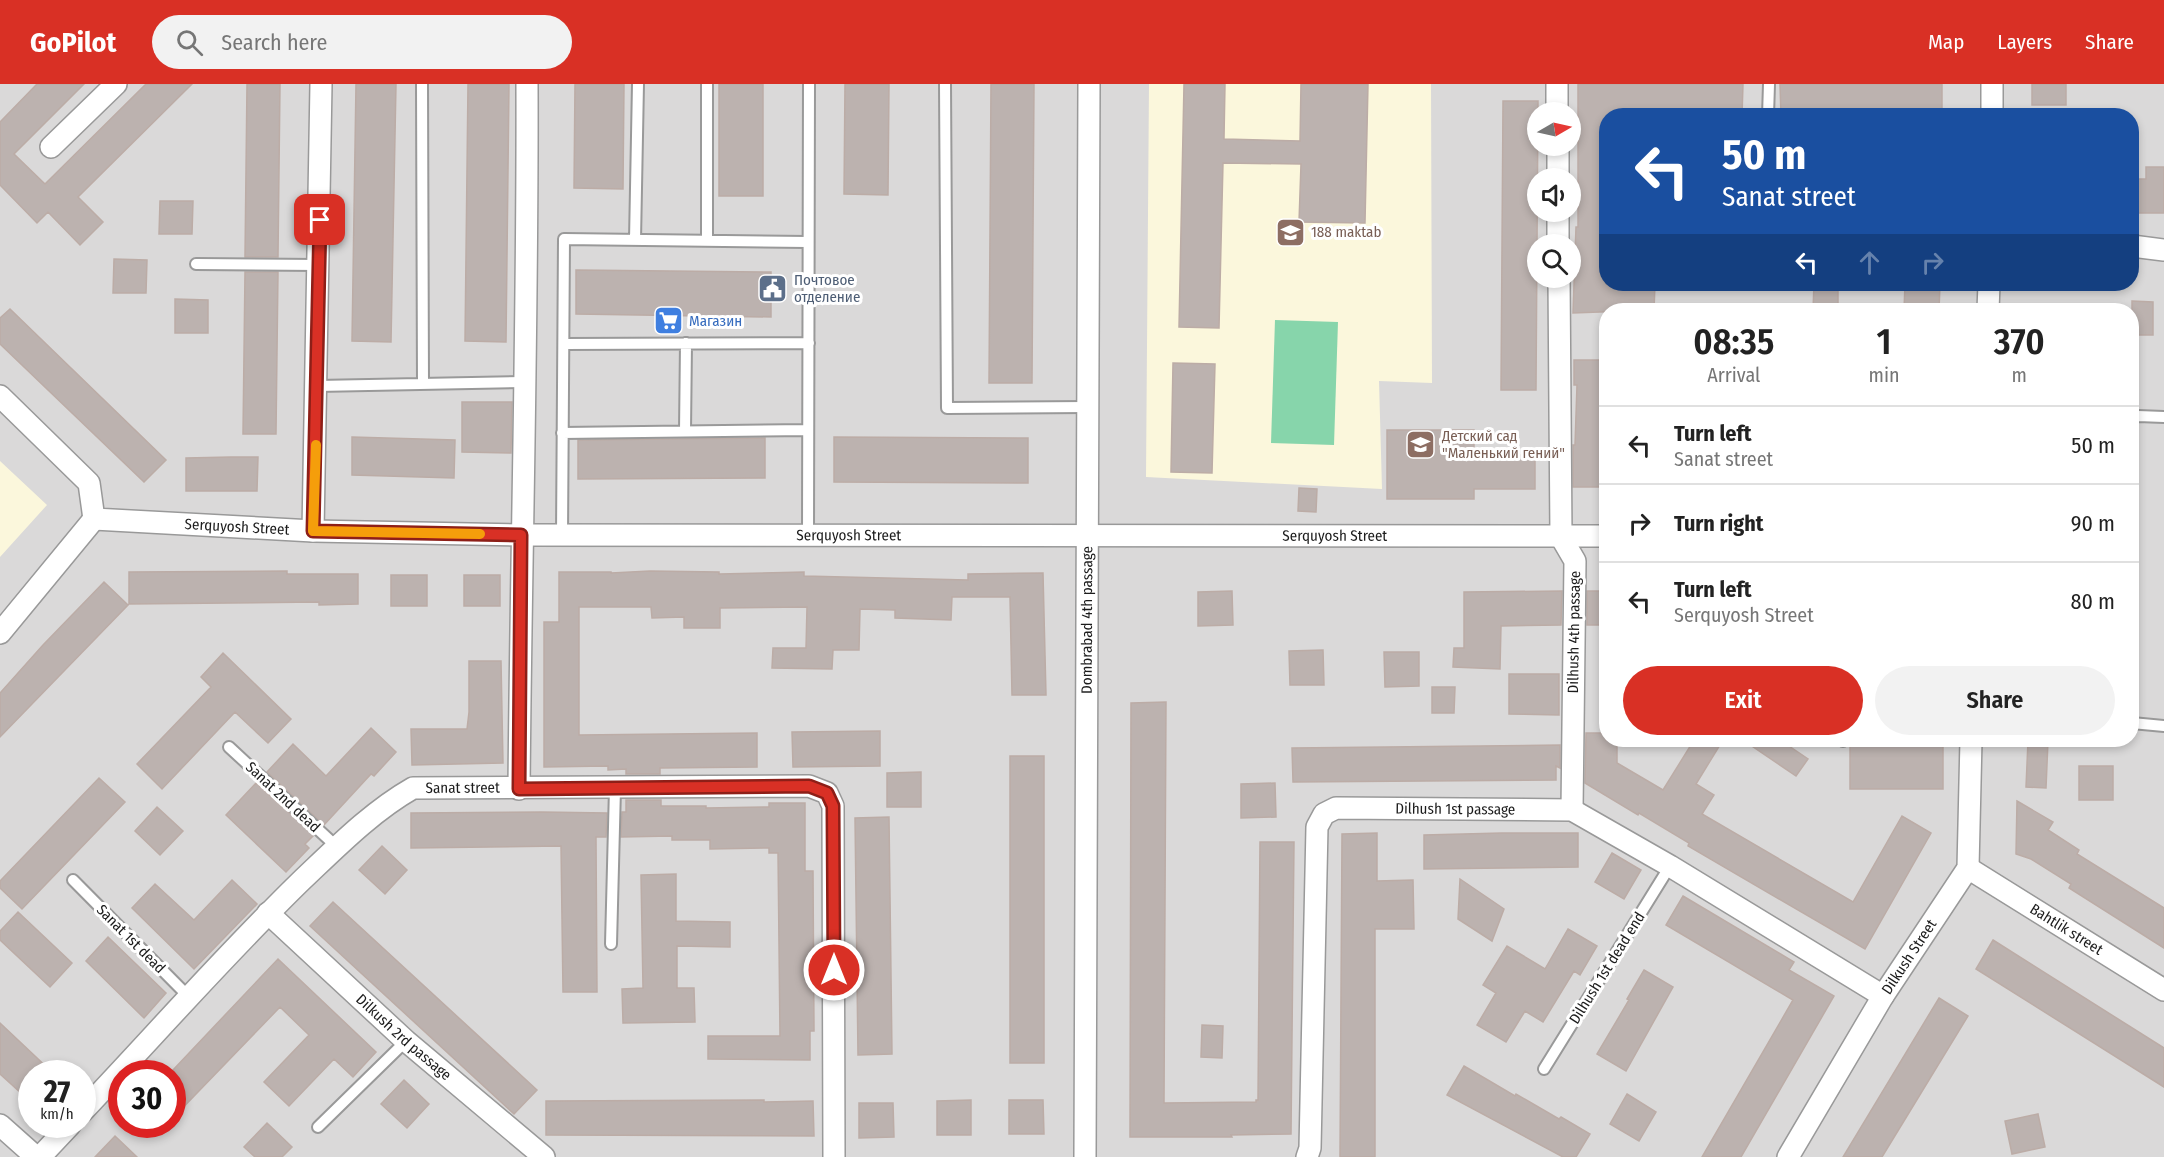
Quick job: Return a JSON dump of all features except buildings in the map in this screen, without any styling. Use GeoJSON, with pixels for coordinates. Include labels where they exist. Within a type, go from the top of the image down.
{"type":"FeatureCollection","features":[{"type":"Feature","properties":{"kind":"street"},"geometry":{"type":"LineString","coordinates":[[51,147],[116,84]]}},
{"type":"Feature","properties":{"kind":"street"},"geometry":{"type":"LineString","coordinates":[[313,531],[321,84]]}},
{"type":"Feature","properties":{"kind":"street"},"geometry":{"type":"LineString","coordinates":[[519,789],[521,535],[528,222],[527,84]]}},
{"type":"Feature","properties":{"kind":"street","name":"Dombrabad 4th passage"},"geometry":{"type":"LineString","coordinates":[[1086,1157],[1089,84]]}},
{"type":"Feature","properties":{"kind":"street"},"geometry":{"type":"LineString","coordinates":[[1557,84],[1557,102]]}},
{"type":"Feature","properties":{"kind":"street"},"geometry":{"type":"LineString","coordinates":[[1992,84],[1992,108]]}},
{"type":"Feature","properties":{"kind":"street"},"geometry":{"type":"LineString","coordinates":[[2139,247],[2164,250]]}},
{"type":"Feature","properties":{"kind":"street","name":"Dilhush 4th passage"},"geometry":{"type":"LineString","coordinates":[[1559,288],[1561,537],[1575,561],[1572,810]]}},
{"type":"Feature","properties":{"kind":"street"},"geometry":{"type":"LineString","coordinates":[[0,396],[90,483],[94,519],[0,633]]}},
{"type":"Feature","properties":{"kind":"street","name":"Serquyosh Street"},"geometry":{"type":"LineString","coordinates":[[94,519],[313,531],[521,535],[1599,536]]}},
{"type":"Feature","properties":{"kind":"street"},"geometry":{"type":"LineString","coordinates":[[1968,868],[1971,747]]}},
{"type":"Feature","properties":{"kind":"street","name":"Sanat street"},"geometry":{"type":"LineString","coordinates":[[96,1097],[268,913],[337,847],[393,800],[412,788],[809,786],[827,793],[833,806],[834,1157]]}},
{"type":"Feature","properties":{"kind":"street","name":"Dilhush 1st passage"},"geometry":{"type":"LineString","coordinates":[[1307,1157],[1310,1148],[1317,828],[1324,814],[1336,808],[1572,810],[1670,866],[1883,996]]}},
{"type":"Feature","properties":{"kind":"street","name":"Bahtlik street"},"geometry":{"type":"LineString","coordinates":[[1968,868],[2164,990]]}},
{"type":"Feature","properties":{"kind":"street","name":"Dilkush Street"},"geometry":{"type":"LineString","coordinates":[[1788,1157],[1883,996],[1968,868]]}},
{"type":"Feature","properties":{"kind":"street","name":"Dilkush 2rd passage"},"geometry":{"type":"LineString","coordinates":[[268,913],[406,1041],[544,1157]]}},
{"type":"Feature","properties":{"kind":"street"},"geometry":{"type":"LineString","coordinates":[[0,1125],[36,1157]]}},
{"type":"Feature","properties":{"kind":"street"},"geometry":{"type":"LineString","coordinates":[[40,1157],[58,1138]]}},
{"type":"Feature","properties":{"kind":"lane"},"geometry":{"type":"LineString","coordinates":[[422,84],[423,383]]}},
{"type":"Feature","properties":{"kind":"lane"},"geometry":{"type":"LineString","coordinates":[[635,240],[638,84]]}},
{"type":"Feature","properties":{"kind":"lane"},"geometry":{"type":"LineString","coordinates":[[707,84],[707,241]]}},
{"type":"Feature","properties":{"kind":"lane"},"geometry":{"type":"LineString","coordinates":[[808,84],[808,535]]}},
{"type":"Feature","properties":{"kind":"lane"},"geometry":{"type":"LineString","coordinates":[[945,84],[947,408],[1087,407]]}},
{"type":"Feature","properties":{"kind":"lane"},"geometry":{"type":"LineString","coordinates":[[1768,108],[1769,84]]}},
{"type":"Feature","properties":{"kind":"lane"},"geometry":{"type":"LineString","coordinates":[[562,535],[564,239],[807,242]]}},
{"type":"Feature","properties":{"kind":"lane"},"geometry":{"type":"LineString","coordinates":[[196,264],[319,265]]}},
{"type":"Feature","properties":{"kind":"lane"},"geometry":{"type":"LineString","coordinates":[[564,344],[809,343]]}},
{"type":"Feature","properties":{"kind":"lane"},"geometry":{"type":"LineString","coordinates":[[685,430],[686,344]]}},
{"type":"Feature","properties":{"kind":"lane"},"geometry":{"type":"LineString","coordinates":[[317,386],[524,382]]}},
{"type":"Feature","properties":{"kind":"lane"},"geometry":{"type":"LineString","coordinates":[[2139,416],[2164,417]]}},
{"type":"Feature","properties":{"kind":"lane"},"geometry":{"type":"LineString","coordinates":[[562,433],[808,430]]}},
{"type":"Feature","properties":{"kind":"lane"},"geometry":{"type":"LineString","coordinates":[[2139,724],[2164,726]]}},
{"type":"Feature","properties":{"kind":"lane","name":"Sanat 2nd dead"},"geometry":{"type":"LineString","coordinates":[[229,747],[337,847]]}},
{"type":"Feature","properties":{"kind":"lane"},"geometry":{"type":"LineString","coordinates":[[611,944],[615,788]]}},
{"type":"Feature","properties":{"kind":"lane","name":"Dilhush 1st dead end"},"geometry":{"type":"LineString","coordinates":[[1544,1069],[1670,866]]}},
{"type":"Feature","properties":{"kind":"lane","name":"Sanat 1st dead"},"geometry":{"type":"LineString","coordinates":[[73,880],[189,998]]}},
{"type":"Feature","properties":{"kind":"lane"},"geometry":{"type":"LineString","coordinates":[[318,1127],[406,1041]]}},
{"type":"Feature","properties":{"kind":"shaded area"},"geometry":{"type":"Polygon","coordinates":[[[0,84],[2164,84],[2164,1157],[0,1157],[0,84]]]}},
{"type":"Feature","properties":{"kind":"shaded area","name":"188 maktab"},"geometry":{"type":"Polygon","coordinates":[[[1149,84],[1431,84],[1432,383],[1379,381],[1382,489],[1146,477],[1149,84]]]}},
{"type":"Feature","properties":{"kind":"shaded area"},"geometry":{"type":"Polygon","coordinates":[[[0,461],[47,505],[0,557],[0,461]]]}},
{"type":"Feature","properties":{"kind":"green space"},"geometry":{"type":"Polygon","coordinates":[[[1275,320],[1338,322],[1334,445],[1271,443],[1275,320]]]}},
{"type":"Feature","properties":{"kind":"slow traffic"},"geometry":{"type":"LineString","coordinates":[[316,445],[313,531],[480,534]]}},
{"type":"Feature","properties":{"kind":"place","name":"188 maktab"},"geometry":{"type":"Point","coordinates":[1290,232]}},
{"type":"Feature","properties":{"kind":"place","name":"Почтовое отделение"},"geometry":{"type":"Point","coordinates":[773,289]}},
{"type":"Feature","properties":{"kind":"place","name":"Магазин"},"geometry":{"type":"Point","coordinates":[668,321]}},
{"type":"Feature","properties":{"kind":"place","name":"Детский сад \"Маленький гений\""},"geometry":{"type":"Point","coordinates":[1421,445]}},
{"type":"Feature","properties":{"kind":"route"},"geometry":{"type":"LineString","coordinates":[[320,220],[313,531],[521,535],[519,789],[809,786],[827,793],[833,806],[834,970]]}}]}
